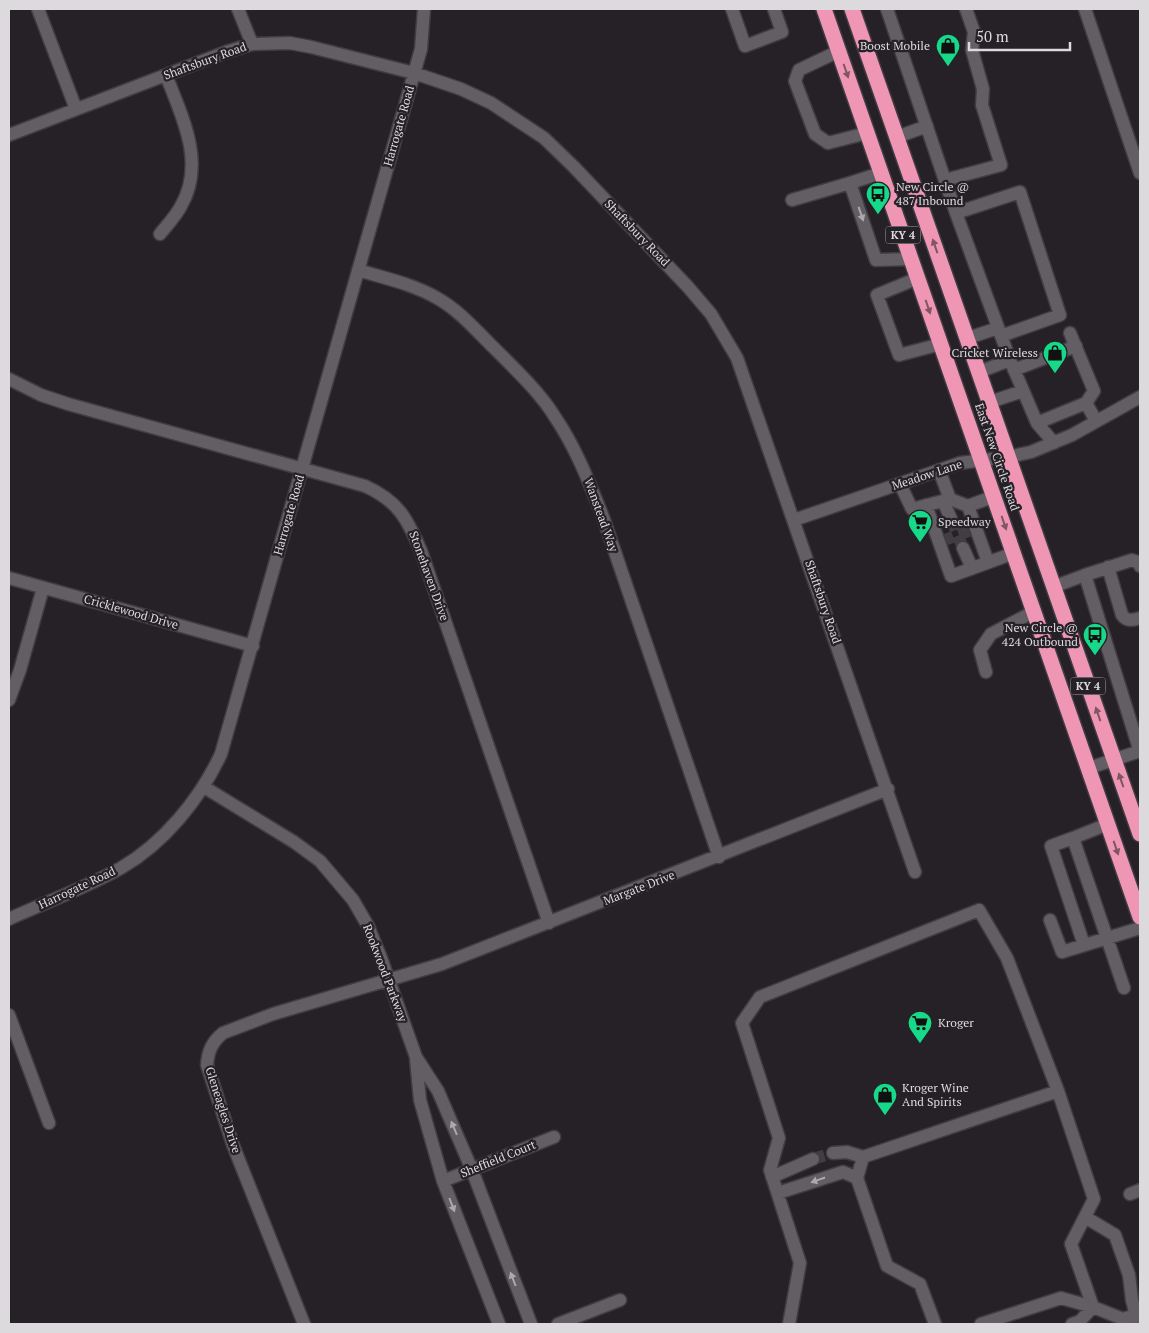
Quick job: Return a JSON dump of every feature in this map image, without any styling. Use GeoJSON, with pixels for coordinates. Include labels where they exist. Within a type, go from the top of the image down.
{"type":"FeatureCollection","features":[{"type":"Feature","properties":{"kind":"highway","name":"East New Circle Road"},"geometry":{"type":"LineString","coordinates":[[824,9],[1140,917]]}},
{"type":"Feature","properties":{"kind":"highway","name":"East New Circle Road"},"geometry":{"type":"LineString","coordinates":[[852,9],[1140,834]]}},
{"type":"Feature","properties":{"kind":"street"},"geometry":{"type":"LineString","coordinates":[[38,9],[76,109]]}},
{"type":"Feature","properties":{"kind":"street"},"geometry":{"type":"LineString","coordinates":[[238,9],[252,44]]}},
{"type":"Feature","properties":{"kind":"street","name":"Harrogate Road"},"geometry":{"type":"LineString","coordinates":[[9,918],[122,867],[164,836],[204,788],[221,754],[421,49],[424,9]]}},
{"type":"Feature","properties":{"kind":"street"},"geometry":{"type":"LineString","coordinates":[[732,9],[745,46],[782,32],[774,9]]}},
{"type":"Feature","properties":{"kind":"street"},"geometry":{"type":"LineString","coordinates":[[887,9],[956,213],[1012,365],[1037,422],[1054,444]]}},
{"type":"Feature","properties":{"kind":"street"},"geometry":{"type":"LineString","coordinates":[[945,180],[1001,164],[982,105],[983,89],[972,50],[974,32],[966,9]]}},
{"type":"Feature","properties":{"kind":"street"},"geometry":{"type":"LineString","coordinates":[[1085,9],[1140,173]]}},
{"type":"Feature","properties":{"kind":"street","name":"Shaftsbury Road"},"geometry":{"type":"LineString","coordinates":[[9,135],[252,44],[290,43],[414,73],[461,89],[491,102],[544,138],[688,287],[711,314],[737,358],[888,789],[915,872]]}},
{"type":"Feature","properties":{"kind":"street"},"geometry":{"type":"LineString","coordinates":[[839,51],[799,70],[795,81],[815,134],[828,143],[867,133]]}},
{"type":"Feature","properties":{"kind":"street"},"geometry":{"type":"LineString","coordinates":[[160,234],[181,207],[189,189],[193,170],[192,149],[166,75]]}},
{"type":"Feature","properties":{"kind":"street"},"geometry":{"type":"LineString","coordinates":[[897,137],[927,126]]}},
{"type":"Feature","properties":{"kind":"street"},"geometry":{"type":"LineString","coordinates":[[792,200],[881,173]]}},
{"type":"Feature","properties":{"kind":"street"},"geometry":{"type":"LineString","coordinates":[[850,183],[876,260],[911,259]]}},
{"type":"Feature","properties":{"kind":"street"},"geometry":{"type":"LineString","coordinates":[[956,213],[1020,192],[1060,315],[1000,332],[968,338]]}},
{"type":"Feature","properties":{"kind":"street","name":"Wanstead Way"},"geometry":{"type":"LineString","coordinates":[[358,270],[409,285],[437,298],[456,312],[520,375],[555,415],[586,474],[603,517],[719,856]]}},
{"type":"Feature","properties":{"kind":"street"},"geometry":{"type":"LineString","coordinates":[[918,278],[877,295],[899,355],[941,344]]}},
{"type":"Feature","properties":{"kind":"street"},"geometry":{"type":"LineString","coordinates":[[1037,422],[1086,403],[1094,392],[1070,333]]}},
{"type":"Feature","properties":{"kind":"street"},"geometry":{"type":"LineString","coordinates":[[979,372],[1012,365],[1076,346]]}},
{"type":"Feature","properties":{"kind":"street","name":"Stonehaven Drive"},"geometry":{"type":"LineString","coordinates":[[9,379],[24,388],[59,401],[365,486],[382,494],[398,508],[410,525],[421,551],[549,923]]}},
{"type":"Feature","properties":{"kind":"street"},"geometry":{"type":"LineString","coordinates":[[990,402],[1023,391]]}},
{"type":"Feature","properties":{"kind":"street","name":"Meadow Lane"},"geometry":{"type":"LineString","coordinates":[[794,520],[960,463],[1008,457],[1054,444],[1140,397]]}},
{"type":"Feature","properties":{"kind":"street"},"geometry":{"type":"LineString","coordinates":[[1086,403],[1096,422]]}},
{"type":"Feature","properties":{"kind":"street"},"geometry":{"type":"LineString","coordinates":[[939,470],[952,519]]}},
{"type":"Feature","properties":{"kind":"street"},"geometry":{"type":"LineString","coordinates":[[900,484],[912,509],[947,500],[968,506],[995,496]]}},
{"type":"Feature","properties":{"kind":"street"},"geometry":{"type":"LineString","coordinates":[[926,505],[941,542],[951,576],[1014,553]]}},
{"type":"Feature","properties":{"kind":"street"},"geometry":{"type":"LineString","coordinates":[[968,506],[974,529],[988,562]]}},
{"type":"Feature","properties":{"kind":"street"},"geometry":{"type":"LineString","coordinates":[[963,548],[972,568]]}},
{"type":"Feature","properties":{"kind":"street"},"geometry":{"type":"LineString","coordinates":[[1053,587],[1132,560],[1138,562],[1140,566]]}},
{"type":"Feature","properties":{"kind":"street"},"geometry":{"type":"LineString","coordinates":[[1108,567],[1123,617],[1130,621],[1140,618]]}},
{"type":"Feature","properties":{"kind":"street"},"geometry":{"type":"LineString","coordinates":[[1085,576],[1140,751],[1089,768]]}},
{"type":"Feature","properties":{"kind":"street","name":"Cricklewood Drive"},"geometry":{"type":"LineString","coordinates":[[9,578],[252,646]]}},
{"type":"Feature","properties":{"kind":"street"},"geometry":{"type":"LineString","coordinates":[[9,700],[20,670],[43,588]]}},
{"type":"Feature","properties":{"kind":"street"},"geometry":{"type":"LineString","coordinates":[[986,672],[980,650],[991,634],[1035,611]]}},
{"type":"Feature","properties":{"kind":"street","name":"Rookwood Parkway"},"geometry":{"type":"LineString","coordinates":[[204,788],[294,842],[320,861],[354,900],[368,926],[416,1057],[438,1091],[472,1170],[531,1324]]}},
{"type":"Feature","properties":{"kind":"street","name":"Margate Drive"},"geometry":{"type":"LineString","coordinates":[[388,980],[442,964],[888,789]]}},
{"type":"Feature","properties":{"kind":"street"},"geometry":{"type":"LineString","coordinates":[[1084,945],[1051,846],[1108,824]]}},
{"type":"Feature","properties":{"kind":"street"},"geometry":{"type":"LineString","coordinates":[[1073,838],[1124,988]]}},
{"type":"Feature","properties":{"kind":"street"},"geometry":{"type":"LineString","coordinates":[[789,1324],[800,1263],[770,1170],[779,1138],[742,1023],[760,997],[979,910],[1007,958],[1058,1091],[1094,1199],[1071,1244],[1093,1307]]}},
{"type":"Feature","properties":{"kind":"street"},"geometry":{"type":"LineString","coordinates":[[1050,920],[1062,952],[1140,928]]}},
{"type":"Feature","properties":{"kind":"street","name":"Gleneagles Drive"},"geometry":{"type":"LineString","coordinates":[[304,1324],[234,1146],[207,1065],[207,1055],[211,1046],[223,1033],[273,1014],[388,980]]}},
{"type":"Feature","properties":{"kind":"street"},"geometry":{"type":"LineString","coordinates":[[9,1015],[49,1123]]}},
{"type":"Feature","properties":{"kind":"street","name":"Rookwood Parkway"},"geometry":{"type":"LineString","coordinates":[[416,1057],[420,1100],[443,1181],[499,1324]]}},
{"type":"Feature","properties":{"kind":"street"},"geometry":{"type":"LineString","coordinates":[[833,1153],[847,1152],[863,1157],[1058,1091]]}},
{"type":"Feature","properties":{"kind":"street","name":"Sheffield Court"},"geometry":{"type":"LineString","coordinates":[[443,1181],[554,1137]]}},
{"type":"Feature","properties":{"kind":"street"},"geometry":{"type":"LineString","coordinates":[[863,1157],[857,1178],[887,1266],[920,1284],[935,1324]]}},
{"type":"Feature","properties":{"kind":"street"},"geometry":{"type":"LineString","coordinates":[[772,1176],[814,1159]]}},
{"type":"Feature","properties":{"kind":"street"},"geometry":{"type":"LineString","coordinates":[[778,1194],[843,1172],[857,1178]]}},
{"type":"Feature","properties":{"kind":"street"},"geometry":{"type":"LineString","coordinates":[[981,1324],[1061,1298],[1093,1307],[1123,1319],[1138,1316],[1134,1273],[1116,1235],[1085,1217]]}},
{"type":"Feature","properties":{"kind":"street"},"geometry":{"type":"LineString","coordinates":[[558,1324],[620,1300]]}},
{"type":"Feature","properties":{"kind":"street"},"geometry":{"type":"LineString","coordinates":[[1072,1324],[1080,1321],[1093,1307]]}},
{"type":"Feature","properties":{"kind":"tunnel"},"geometry":{"type":"LineString","coordinates":[[951,519],[963,548]]}},
{"type":"Feature","properties":{"kind":"tunnel"},"geometry":{"type":"LineString","coordinates":[[942,541],[971,530]]}},
{"type":"Feature","properties":{"kind":"tunnel"},"geometry":{"type":"LineString","coordinates":[[813,1159],[833,1153]]}},
{"type":"Feature","properties":{"kind":"place","name":"Boost Mobile"},"geometry":{"type":"Point","coordinates":[948,67]}},
{"type":"Feature","properties":{"kind":"place","name":"New Circle @ 487 Inbound"},"geometry":{"type":"Point","coordinates":[878,215]}},
{"type":"Feature","properties":{"kind":"place","name":"Cricket Wireless"},"geometry":{"type":"Point","coordinates":[1055,374]}},
{"type":"Feature","properties":{"kind":"place","name":"Speedway"},"geometry":{"type":"Point","coordinates":[920,543]}},
{"type":"Feature","properties":{"kind":"place","name":"New Circle @ 424 Outbound"},"geometry":{"type":"Point","coordinates":[1095,656]}},
{"type":"Feature","properties":{"kind":"place","name":"Kroger"},"geometry":{"type":"Point","coordinates":[920,1044]}},
{"type":"Feature","properties":{"kind":"place","name":"Kroger Wine And Spirits"},"geometry":{"type":"Point","coordinates":[885,1116]}}]}
